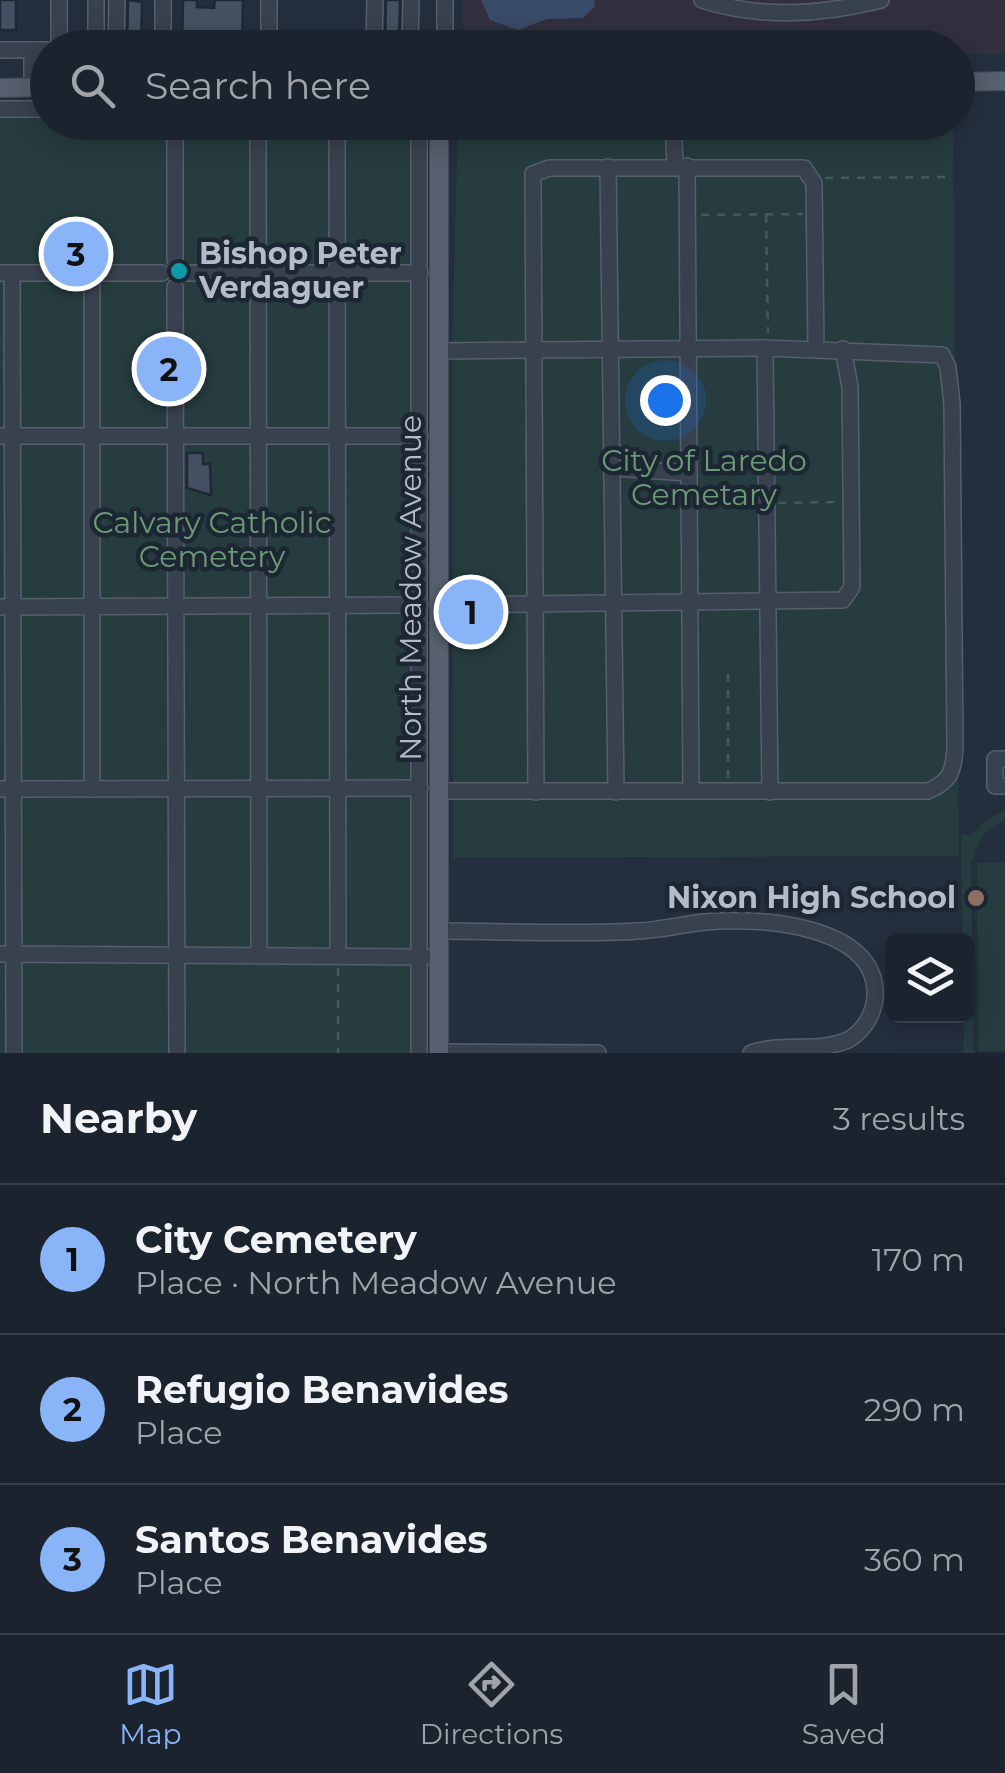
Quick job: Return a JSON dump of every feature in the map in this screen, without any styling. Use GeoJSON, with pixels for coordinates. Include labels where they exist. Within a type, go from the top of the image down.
{"type":"FeatureCollection","features":[{"type":"Feature","properties":{"kind":"main road"},"geometry":{"type":"LineString","coordinates":[[975,82],[1005,81]]}},
{"type":"Feature","properties":{"kind":"main road"},"geometry":{"type":"LineString","coordinates":[[0,88],[30,88]]}},
{"type":"Feature","properties":{"kind":"main road","name":"North Meadow Avenue"},"geometry":{"type":"LineString","coordinates":[[439,140],[439,351],[429,605],[430,789],[439,931],[439,1053]]}},
{"type":"Feature","properties":{"kind":"street"},"geometry":{"type":"LineString","coordinates":[[44,0],[59,5]]}},
{"type":"Feature","properties":{"kind":"street"},"geometry":{"type":"LineString","coordinates":[[96,0],[96,30]]}},
{"type":"Feature","properties":{"kind":"street"},"geometry":{"type":"LineString","coordinates":[[116,30],[117,0]]}},
{"type":"Feature","properties":{"kind":"street"},"geometry":{"type":"LineString","coordinates":[[163,0],[163,30]]}},
{"type":"Feature","properties":{"kind":"street"},"geometry":{"type":"LineString","coordinates":[[269,30],[270,0]]}},
{"type":"Feature","properties":{"kind":"street"},"geometry":{"type":"LineString","coordinates":[[375,30],[378,0]]}},
{"type":"Feature","properties":{"kind":"street"},"geometry":{"type":"LineString","coordinates":[[410,30],[411,0]]}},
{"type":"Feature","properties":{"kind":"street"},"geometry":{"type":"LineString","coordinates":[[445,0],[445,30]]}},
{"type":"Feature","properties":{"kind":"street"},"geometry":{"type":"LineString","coordinates":[[702,0],[768,12],[881,0]]}},
{"type":"Feature","properties":{"kind":"street"},"geometry":{"type":"LineString","coordinates":[[0,50],[30,50]]}},
{"type":"Feature","properties":{"kind":"street"},"geometry":{"type":"LineString","coordinates":[[0,109],[30,109]]}},
{"type":"Feature","properties":{"kind":"street"},"geometry":{"type":"LineString","coordinates":[[175,140],[175,260],[188,273],[420,273]]}},
{"type":"Feature","properties":{"kind":"street"},"geometry":{"type":"LineString","coordinates":[[258,140],[259,955]]}},
{"type":"Feature","properties":{"kind":"street"},"geometry":{"type":"LineString","coordinates":[[337,140],[338,956]]}},
{"type":"Feature","properties":{"kind":"street"},"geometry":{"type":"LineString","coordinates":[[419,140],[420,436],[429,605]]}},
{"type":"Feature","properties":{"kind":"street"},"geometry":{"type":"LineString","coordinates":[[676,140],[681,166],[688,349],[690,791]]}},
{"type":"Feature","properties":{"kind":"street"},"geometry":{"type":"LineString","coordinates":[[536,792],[533,174],[550,168],[681,166],[796,166],[809,172],[814,183],[816,349]]}},
{"type":"Feature","properties":{"kind":"street"},"geometry":{"type":"LineString","coordinates":[[608,168],[616,792]]}},
{"type":"Feature","properties":{"kind":"street"},"geometry":{"type":"LineString","coordinates":[[175,260],[168,262],[162,273],[164,281],[175,287]]}},
{"type":"Feature","properties":{"kind":"street"},"geometry":{"type":"LineString","coordinates":[[14,1053],[7,954],[6,273],[162,273]]}},
{"type":"Feature","properties":{"kind":"street"},"geometry":{"type":"LineString","coordinates":[[92,273],[92,789]]}},
{"type":"Feature","properties":{"kind":"street"},"geometry":{"type":"LineString","coordinates":[[175,287],[185,282],[188,273]]}},
{"type":"Feature","properties":{"kind":"street"},"geometry":{"type":"LineString","coordinates":[[175,287],[177,1053]]}},
{"type":"Feature","properties":{"kind":"street"},"geometry":{"type":"LineString","coordinates":[[7,789],[770,792],[928,791],[944,784],[954,762],[952,404],[948,367],[942,355],[766,345],[439,351]]}},
{"type":"Feature","properties":{"kind":"street"},"geometry":{"type":"LineString","coordinates":[[766,345],[770,792]]}},
{"type":"Feature","properties":{"kind":"street"},"geometry":{"type":"LineString","coordinates":[[6,607],[843,600],[852,587],[850,387],[843,350]]}},
{"type":"Feature","properties":{"kind":"street"},"geometry":{"type":"LineString","coordinates":[[6,436],[420,436]]}},
{"type":"Feature","properties":{"kind":"street"},"geometry":{"type":"LineString","coordinates":[[612,468],[689,472]]}},
{"type":"Feature","properties":{"kind":"street"},"geometry":{"type":"LineString","coordinates":[[1005,759],[994,759],[995,786],[1005,786]]}},
{"type":"Feature","properties":{"kind":"street"},"geometry":{"type":"LineString","coordinates":[[419,1053],[419,957],[430,789]]}},
{"type":"Feature","properties":{"kind":"street"},"geometry":{"type":"LineString","coordinates":[[439,931],[640,932],[704,922],[758,922],[830,936],[866,960],[873,974],[874,1003],[856,1034],[830,1046],[774,1047],[750,1053]]}},
{"type":"Feature","properties":{"kind":"street"},"geometry":{"type":"LineString","coordinates":[[7,954],[439,958]]}},
{"type":"Feature","properties":{"kind":"street"},"geometry":{"type":"LineString","coordinates":[[439,1053],[598,1053]]}},
{"type":"Feature","properties":{"kind":"path"},"geometry":{"type":"LineString","coordinates":[[821,174],[822,178],[945,176]]}},
{"type":"Feature","properties":{"kind":"path"},"geometry":{"type":"LineString","coordinates":[[692,215],[810,214]]}},
{"type":"Feature","properties":{"kind":"path"},"geometry":{"type":"LineString","coordinates":[[766,215],[766,345]]}},
{"type":"Feature","properties":{"kind":"path"},"geometry":{"type":"LineString","coordinates":[[772,504],[846,502]]}},
{"type":"Feature","properties":{"kind":"path"},"geometry":{"type":"LineString","coordinates":[[694,505],[764,504]]}},
{"type":"Feature","properties":{"kind":"path"},"geometry":{"type":"LineString","coordinates":[[728,674],[728,786]]}},
{"type":"Feature","properties":{"kind":"path"},"geometry":{"type":"LineString","coordinates":[[338,956],[338,1053]]}},
{"type":"Feature","properties":{"kind":"shaded area"},"geometry":{"type":"Polygon","coordinates":[[[463,0],[1005,0],[1005,54],[975,54],[975,30],[463,30],[463,0]]]}},
{"type":"Feature","properties":{"kind":"green space","name":"Calvary Catholic Cemetery"},"geometry":{"type":"Polygon","coordinates":[[[0,105],[30,105],[30,140],[423,140],[424,1053],[0,1053],[0,105]]]}},
{"type":"Feature","properties":{"kind":"green space","name":"City of Laredo Cemetary"},"geometry":{"type":"Polygon","coordinates":[[[458,140],[953,140],[959,856],[453,858],[452,346],[458,140]]]}},
{"type":"Feature","properties":{"kind":"green space"},"geometry":{"type":"Polygon","coordinates":[[[1005,810],[1005,819],[982,836],[971,864],[972,933],[962,933],[961,834],[971,836],[985,821],[1005,810]]]}},
{"type":"Feature","properties":{"kind":"green space"},"geometry":{"type":"Polygon","coordinates":[[[1005,862],[1005,1051],[978,1051],[977,863],[1005,862]]]}},
{"type":"Feature","properties":{"kind":"green space"},"geometry":{"type":"Polygon","coordinates":[[[964,1023],[974,1023],[974,1053],[963,1053],[964,1023]]]}},
{"type":"Feature","properties":{"kind":"water"},"geometry":{"type":"Polygon","coordinates":[[[481,0],[594,0],[595,6],[583,18],[547,19],[518,30],[490,20],[481,0]]]}},
{"type":"Feature","properties":{"kind":"building"},"geometry":{"type":"Polygon","coordinates":[[[0,0],[16,0],[16,30],[0,30],[0,0]]]}},
{"type":"Feature","properties":{"kind":"building"},"geometry":{"type":"Polygon","coordinates":[[[128,0],[142,2],[141,30],[127,30],[128,0]]]}},
{"type":"Feature","properties":{"kind":"building"},"geometry":{"type":"Polygon","coordinates":[[[183,0],[197,0],[197,7],[214,8],[215,0],[243,0],[242,30],[182,30],[183,0]]]}},
{"type":"Feature","properties":{"kind":"building"},"geometry":{"type":"Polygon","coordinates":[[[386,0],[400,0],[399,30],[385,30],[386,0]]]}},
{"type":"Feature","properties":{"kind":"building"},"geometry":{"type":"Polygon","coordinates":[[[187,453],[203,453],[203,464],[210,464],[211,495],[187,488],[187,453]]]}},
{"type":"Feature","properties":{"kind":"place","name":"Santos Benavides"},"geometry":{"type":"Point","coordinates":[76,254]}},
{"type":"Feature","properties":{"kind":"place","name":"Bishop Peter Verdaguer"},"geometry":{"type":"Point","coordinates":[179,271]}},
{"type":"Feature","properties":{"kind":"place","name":"Refugio Benavides"},"geometry":{"type":"Point","coordinates":[169,369]}},
{"type":"Feature","properties":{"kind":"place","name":"City Cemetery"},"geometry":{"type":"Point","coordinates":[471,612]}},
{"type":"Feature","properties":{"kind":"place","name":"Nixon High School"},"geometry":{"type":"Point","coordinates":[976,898]}}]}
